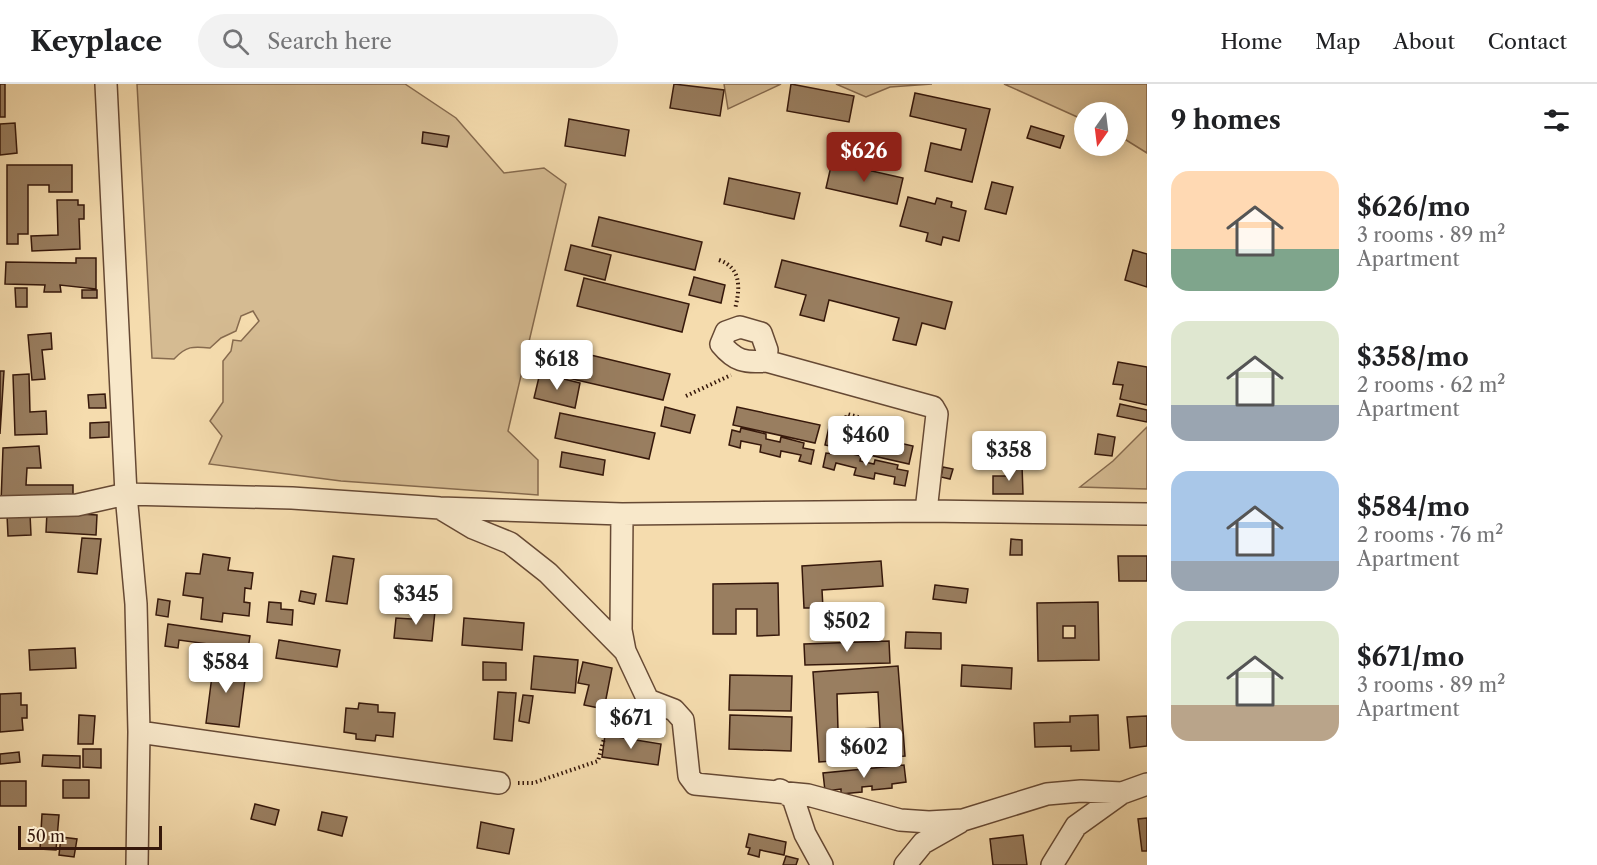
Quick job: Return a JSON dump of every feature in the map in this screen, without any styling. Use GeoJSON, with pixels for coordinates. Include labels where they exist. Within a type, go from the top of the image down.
{"type":"FeatureCollection","features":[{"type":"Feature","properties":{"kind":"street"},"geometry":{"type":"LineString","coordinates":[[106,84],[126,495],[136,604],[139,732],[137,865]]}},
{"type":"Feature","properties":{"kind":"street"},"geometry":{"type":"LineString","coordinates":[[757,362],[767,350],[761,333],[740,327],[726,332],[721,344],[732,358],[757,362],[933,407],[937,414],[926,512]]}},
{"type":"Feature","properties":{"kind":"street"},"geometry":{"type":"LineString","coordinates":[[0,507],[77,505],[126,495],[291,498],[440,508],[622,514],[926,512],[1147,514]]}},
{"type":"Feature","properties":{"kind":"street"},"geometry":{"type":"LineString","coordinates":[[440,508],[473,528],[510,543],[548,573],[625,651]]}},
{"type":"Feature","properties":{"kind":"street"},"geometry":{"type":"LineString","coordinates":[[622,514],[621,630],[625,651],[648,700],[680,714],[683,720],[689,776],[695,784],[780,790],[841,802],[900,820],[963,820]]}},
{"type":"Feature","properties":{"kind":"street"},"geometry":{"type":"LineString","coordinates":[[139,732],[499,783]]}},
{"type":"Feature","properties":{"kind":"street"},"geometry":{"type":"LineString","coordinates":[[1052,865],[1076,826],[1122,793],[1147,784]]}},
{"type":"Feature","properties":{"kind":"street"},"geometry":{"type":"LineString","coordinates":[[780,790],[793,798],[804,834],[822,865]]}},
{"type":"Feature","properties":{"kind":"street"},"geometry":{"type":"LineString","coordinates":[[905,865],[923,843],[963,820],[1047,794],[1081,791],[1122,793]]}},
{"type":"Feature","properties":{"kind":"path"},"geometry":{"type":"LineString","coordinates":[[719,261],[728,263],[737,275],[739,294],[726,332]]}},
{"type":"Feature","properties":{"kind":"path"},"geometry":{"type":"LineString","coordinates":[[686,396],[728,378],[757,362]]}},
{"type":"Feature","properties":{"kind":"path"},"geometry":{"type":"LineString","coordinates":[[843,430],[847,414],[862,418],[859,434]]}},
{"type":"Feature","properties":{"kind":"path"},"geometry":{"type":"LineString","coordinates":[[881,438],[885,423],[900,427],[897,442]]}},
{"type":"Feature","properties":{"kind":"path"},"geometry":{"type":"LineString","coordinates":[[499,783],[533,783],[592,765],[598,761],[609,720],[630,706],[648,700]]}},
{"type":"Feature","properties":{"kind":"shaded area"},"geometry":{"type":"Polygon","coordinates":[[[137,84],[405,84],[456,118],[504,173],[544,168],[566,184],[508,431],[538,460],[538,495],[341,481],[209,464],[222,436],[210,421],[223,402],[223,361],[231,351],[233,340],[241,341],[259,321],[253,311],[241,316],[236,331],[221,338],[210,348],[190,348],[174,359],[152,358],[137,84]]]}},
{"type":"Feature","properties":{"kind":"shaded area"},"geometry":{"type":"Polygon","coordinates":[[[724,84],[781,84],[728,109],[724,84]]]}},
{"type":"Feature","properties":{"kind":"shaded area"},"geometry":{"type":"Polygon","coordinates":[[[836,84],[932,84],[890,87],[866,97],[836,84]]]}},
{"type":"Feature","properties":{"kind":"shaded area"},"geometry":{"type":"Polygon","coordinates":[[[1004,84],[1147,84],[1147,153],[1128,141],[1128,102],[1074,102],[1074,116],[1004,84]]]}},
{"type":"Feature","properties":{"kind":"shaded area"},"geometry":{"type":"Polygon","coordinates":[[[1147,427],[1147,489],[1080,487],[1113,461],[1147,427]]]}},
{"type":"Feature","properties":{"kind":"building"},"geometry":{"type":"Polygon","coordinates":[[[0,84],[5,84],[5,117],[0,117],[0,84]]]}},
{"type":"Feature","properties":{"kind":"building"},"geometry":{"type":"Polygon","coordinates":[[[674,84],[724,90],[720,116],[670,108],[674,84]]]}},
{"type":"Feature","properties":{"kind":"building"},"geometry":{"type":"Polygon","coordinates":[[[791,84],[854,96],[849,122],[787,111],[791,84]]]}},
{"type":"Feature","properties":{"kind":"building"},"geometry":{"type":"Polygon","coordinates":[[[915,93],[990,109],[972,182],[925,171],[931,143],[961,150],[966,129],[910,116],[915,93]]]}},
{"type":"Feature","properties":{"kind":"building"},"geometry":{"type":"Polygon","coordinates":[[[569,119],[629,130],[625,156],[565,146],[569,119]]]}},
{"type":"Feature","properties":{"kind":"building"},"geometry":{"type":"Polygon","coordinates":[[[15,123],[17,153],[0,155],[0,124],[15,123]]]}},
{"type":"Feature","properties":{"kind":"building"},"geometry":{"type":"Polygon","coordinates":[[[1031,126],[1064,136],[1060,148],[1027,138],[1031,126]]]}},
{"type":"Feature","properties":{"kind":"building"},"geometry":{"type":"Polygon","coordinates":[[[423,132],[449,136],[447,147],[422,143],[423,132]]]}},
{"type":"Feature","properties":{"kind":"building"},"geometry":{"type":"Polygon","coordinates":[[[832,162],[903,178],[897,204],[826,188],[832,162]]]}},
{"type":"Feature","properties":{"kind":"building"},"geometry":{"type":"Polygon","coordinates":[[[7,165],[72,165],[72,192],[49,192],[49,185],[28,185],[28,234],[18,234],[18,244],[7,244],[7,165]]]}},
{"type":"Feature","properties":{"kind":"building"},"geometry":{"type":"Polygon","coordinates":[[[729,178],[800,193],[794,219],[724,204],[729,178]]]}},
{"type":"Feature","properties":{"kind":"building"},"geometry":{"type":"Polygon","coordinates":[[[992,182],[1013,187],[1006,214],[985,209],[992,182]]]}},
{"type":"Feature","properties":{"kind":"building"},"geometry":{"type":"Polygon","coordinates":[[[908,197],[935,204],[937,198],[952,202],[951,207],[966,211],[959,241],[943,237],[941,245],[926,241],[928,233],[900,226],[908,197]]]}},
{"type":"Feature","properties":{"kind":"building"},"geometry":{"type":"Polygon","coordinates":[[[57,200],[78,200],[78,205],[84,205],[84,219],[79,219],[80,249],[32,251],[31,236],[58,235],[57,200]]]}},
{"type":"Feature","properties":{"kind":"building"},"geometry":{"type":"Polygon","coordinates":[[[599,217],[702,242],[695,270],[592,246],[599,217]]]}},
{"type":"Feature","properties":{"kind":"building"},"geometry":{"type":"Polygon","coordinates":[[[571,245],[611,255],[605,280],[565,270],[571,245]]]}},
{"type":"Feature","properties":{"kind":"building"},"geometry":{"type":"Polygon","coordinates":[[[1133,250],[1147,254],[1147,287],[1125,280],[1133,250]]]}},
{"type":"Feature","properties":{"kind":"building"},"geometry":{"type":"Polygon","coordinates":[[[76,258],[96,258],[96,289],[60,285],[61,292],[44,292],[45,285],[5,284],[6,262],[76,263],[76,258]]]}},
{"type":"Feature","properties":{"kind":"building"},"geometry":{"type":"Polygon","coordinates":[[[782,260],[952,302],[945,329],[922,323],[916,345],[893,340],[899,318],[829,300],[824,321],[800,315],[806,295],[775,287],[782,260]]]}},
{"type":"Feature","properties":{"kind":"building"},"geometry":{"type":"Polygon","coordinates":[[[694,277],[725,285],[721,303],[689,295],[694,277]]]}},
{"type":"Feature","properties":{"kind":"building"},"geometry":{"type":"Polygon","coordinates":[[[584,278],[689,304],[682,332],[577,306],[584,278]]]}},
{"type":"Feature","properties":{"kind":"building"},"geometry":{"type":"Polygon","coordinates":[[[15,288],[27,288],[27,307],[16,307],[15,288]]]}},
{"type":"Feature","properties":{"kind":"building"},"geometry":{"type":"Polygon","coordinates":[[[82,290],[97,290],[97,298],[82,298],[82,290]]]}},
{"type":"Feature","properties":{"kind":"building"},"geometry":{"type":"Polygon","coordinates":[[[51,333],[52,349],[42,350],[45,379],[32,380],[28,335],[51,333]]]}},
{"type":"Feature","properties":{"kind":"building"},"geometry":{"type":"Polygon","coordinates":[[[574,351],[670,374],[663,400],[568,378],[574,351]]]}},
{"type":"Feature","properties":{"kind":"building"},"geometry":{"type":"Polygon","coordinates":[[[1118,362],[1147,367],[1147,405],[1120,399],[1123,385],[1113,384],[1118,362]]]}},
{"type":"Feature","properties":{"kind":"building"},"geometry":{"type":"Polygon","coordinates":[[[0,371],[4,371],[0,434],[0,371]]]}},
{"type":"Feature","properties":{"kind":"building"},"geometry":{"type":"Polygon","coordinates":[[[540,373],[580,383],[575,408],[534,398],[540,373]]]}},
{"type":"Feature","properties":{"kind":"building"},"geometry":{"type":"Polygon","coordinates":[[[29,374],[30,412],[46,411],[47,434],[15,435],[13,375],[29,374]]]}},
{"type":"Feature","properties":{"kind":"building"},"geometry":{"type":"Polygon","coordinates":[[[105,394],[106,408],[89,408],[88,395],[105,394]]]}},
{"type":"Feature","properties":{"kind":"building"},"geometry":{"type":"Polygon","coordinates":[[[1120,404],[1147,410],[1147,422],[1117,416],[1120,404]]]}},
{"type":"Feature","properties":{"kind":"building"},"geometry":{"type":"Polygon","coordinates":[[[665,407],[695,415],[690,433],[661,426],[665,407]]]}},
{"type":"Feature","properties":{"kind":"building"},"geometry":{"type":"Polygon","coordinates":[[[737,407],[820,425],[815,443],[733,425],[737,407]]]}},
{"type":"Feature","properties":{"kind":"building"},"geometry":{"type":"Polygon","coordinates":[[[560,413],[655,433],[649,459],[555,438],[560,413]]]}},
{"type":"Feature","properties":{"kind":"building"},"geometry":{"type":"Polygon","coordinates":[[[109,422],[109,437],[90,438],[90,423],[109,422]]]}},
{"type":"Feature","properties":{"kind":"building"},"geometry":{"type":"Polygon","coordinates":[[[829,427],[913,446],[909,464],[825,445],[829,427]]]}},
{"type":"Feature","properties":{"kind":"building"},"geometry":{"type":"Polygon","coordinates":[[[741,428],[766,434],[766,439],[780,442],[781,437],[804,443],[803,448],[814,450],[811,464],[799,461],[801,455],[781,451],[780,457],[760,452],[761,445],[741,441],[740,448],[729,445],[732,430],[740,432],[741,428]]]}},
{"type":"Feature","properties":{"kind":"building"},"geometry":{"type":"Polygon","coordinates":[[[1098,434],[1115,437],[1112,456],[1095,454],[1098,434]]]}},
{"type":"Feature","properties":{"kind":"building"},"geometry":{"type":"Polygon","coordinates":[[[39,446],[41,468],[27,468],[26,485],[73,485],[73,503],[1,503],[3,448],[39,446]]]}},
{"type":"Feature","properties":{"kind":"building"},"geometry":{"type":"Polygon","coordinates":[[[835,450],[861,456],[860,461],[874,464],[875,460],[898,465],[897,469],[908,471],[905,486],[894,484],[895,477],[875,473],[874,479],[854,475],[856,468],[836,463],[834,470],[823,467],[826,453],[834,454],[835,450]]]}},
{"type":"Feature","properties":{"kind":"building"},"geometry":{"type":"Polygon","coordinates":[[[562,452],[605,460],[603,475],[560,467],[562,452]]]}},
{"type":"Feature","properties":{"kind":"building"},"geometry":{"type":"Polygon","coordinates":[[[1022,465],[1023,494],[993,494],[993,476],[1011,476],[1011,466],[1022,465]]]}},
{"type":"Feature","properties":{"kind":"building"},"geometry":{"type":"Polygon","coordinates":[[[943,467],[953,469],[950,479],[941,477],[943,467]]]}},
{"type":"Feature","properties":{"kind":"building"},"geometry":{"type":"Polygon","coordinates":[[[47,512],[97,515],[96,535],[46,532],[47,512]]]}},
{"type":"Feature","properties":{"kind":"building"},"geometry":{"type":"Polygon","coordinates":[[[30,514],[31,535],[8,536],[7,515],[30,514]]]}},
{"type":"Feature","properties":{"kind":"building"},"geometry":{"type":"Polygon","coordinates":[[[82,538],[101,539],[97,574],[78,572],[82,538]]]}},
{"type":"Feature","properties":{"kind":"building"},"geometry":{"type":"Polygon","coordinates":[[[1011,539],[1022,540],[1022,555],[1010,555],[1011,539]]]}},
{"type":"Feature","properties":{"kind":"building"},"geometry":{"type":"Polygon","coordinates":[[[203,554],[230,558],[228,570],[253,573],[251,589],[245,588],[244,602],[250,603],[249,616],[223,613],[222,622],[201,619],[203,598],[183,595],[186,573],[200,574],[203,554]]]}},
{"type":"Feature","properties":{"kind":"building"},"geometry":{"type":"Polygon","coordinates":[[[333,556],[354,559],[347,604],[326,601],[333,556]]]}},
{"type":"Feature","properties":{"kind":"building"},"geometry":{"type":"Polygon","coordinates":[[[1118,556],[1147,556],[1147,581],[1119,581],[1118,556]]]}},
{"type":"Feature","properties":{"kind":"building"},"geometry":{"type":"Polygon","coordinates":[[[881,561],[883,586],[822,590],[823,608],[804,608],[802,566],[881,561]]]}},
{"type":"Feature","properties":{"kind":"building"},"geometry":{"type":"Polygon","coordinates":[[[778,583],[779,635],[757,636],[757,609],[736,609],[736,634],[713,634],[713,584],[778,583]]]}},
{"type":"Feature","properties":{"kind":"building"},"geometry":{"type":"Polygon","coordinates":[[[935,585],[968,589],[966,603],[933,599],[935,585]]]}},
{"type":"Feature","properties":{"kind":"building"},"geometry":{"type":"Polygon","coordinates":[[[301,591],[316,594],[314,604],[299,601],[301,591]]]}},
{"type":"Feature","properties":{"kind":"building"},"geometry":{"type":"Polygon","coordinates":[[[158,599],[170,601],[168,617],[156,615],[158,599]]]}},
{"type":"Feature","properties":{"kind":"building"},"geometry":{"type":"Polygon","coordinates":[[[269,602],[281,603],[281,609],[293,610],[292,625],[267,622],[269,602]]]}},
{"type":"Feature","properties":{"kind":"building"},"geometry":{"type":"Polygon","coordinates":[[[1098,602],[1099,660],[1038,661],[1037,603],[1098,602]],[[1063,626],[1063,638],[1075,638],[1075,626],[1063,626]]]}},
{"type":"Feature","properties":{"kind":"building"},"geometry":{"type":"Polygon","coordinates":[[[413,608],[435,611],[432,641],[394,638],[396,618],[412,619],[413,608]]]}},
{"type":"Feature","properties":{"kind":"building"},"geometry":{"type":"Polygon","coordinates":[[[464,618],[524,623],[522,650],[462,645],[464,618]]]}},
{"type":"Feature","properties":{"kind":"building"},"geometry":{"type":"Polygon","coordinates":[[[168,624],[250,636],[247,656],[236,655],[237,648],[179,640],[178,648],[165,646],[168,624]]]}},
{"type":"Feature","properties":{"kind":"building"},"geometry":{"type":"Polygon","coordinates":[[[906,632],[941,633],[941,649],[905,648],[906,632]]]}},
{"type":"Feature","properties":{"kind":"building"},"geometry":{"type":"Polygon","coordinates":[[[279,640],[340,650],[337,667],[276,658],[279,640]]]}},
{"type":"Feature","properties":{"kind":"building"},"geometry":{"type":"Polygon","coordinates":[[[889,641],[890,663],[805,665],[804,644],[889,641]]]}},
{"type":"Feature","properties":{"kind":"building"},"geometry":{"type":"Polygon","coordinates":[[[75,648],[76,668],[30,670],[29,650],[75,648]]]}},
{"type":"Feature","properties":{"kind":"building"},"geometry":{"type":"Polygon","coordinates":[[[534,656],[578,660],[575,693],[531,689],[534,656]]]}},
{"type":"Feature","properties":{"kind":"building"},"geometry":{"type":"Polygon","coordinates":[[[214,660],[247,664],[239,727],[206,723],[214,660]]]}},
{"type":"Feature","properties":{"kind":"building"},"geometry":{"type":"Polygon","coordinates":[[[483,662],[506,663],[506,680],[483,680],[483,662]]]}},
{"type":"Feature","properties":{"kind":"building"},"geometry":{"type":"Polygon","coordinates":[[[583,662],[612,668],[604,709],[584,705],[589,685],[578,683],[583,662]]]}},
{"type":"Feature","properties":{"kind":"building"},"geometry":{"type":"Polygon","coordinates":[[[962,665],[1012,668],[1011,689],[961,686],[962,665]]]}},
{"type":"Feature","properties":{"kind":"building"},"geometry":{"type":"Polygon","coordinates":[[[898,666],[905,756],[819,762],[813,672],[898,666]],[[878,692],[837,694],[838,730],[880,728],[878,692]]]}},
{"type":"Feature","properties":{"kind":"building"},"geometry":{"type":"Polygon","coordinates":[[[730,675],[792,676],[791,711],[729,710],[730,675]]]}},
{"type":"Feature","properties":{"kind":"building"},"geometry":{"type":"Polygon","coordinates":[[[498,692],[516,693],[512,741],[494,739],[498,692]]]}},
{"type":"Feature","properties":{"kind":"building"},"geometry":{"type":"Polygon","coordinates":[[[21,693],[21,705],[27,705],[27,718],[22,718],[23,730],[0,732],[0,694],[21,693]]]}},
{"type":"Feature","properties":{"kind":"building"},"geometry":{"type":"Polygon","coordinates":[[[523,695],[533,696],[529,723],[519,721],[523,695]]]}},
{"type":"Feature","properties":{"kind":"building"},"geometry":{"type":"Polygon","coordinates":[[[359,703],[378,705],[378,712],[395,713],[393,737],[376,735],[375,741],[356,739],[356,734],[344,732],[346,708],[358,709],[359,703]]]}},
{"type":"Feature","properties":{"kind":"building"},"geometry":{"type":"Polygon","coordinates":[[[79,715],[95,716],[93,744],[78,744],[79,715]]]}},
{"type":"Feature","properties":{"kind":"building"},"geometry":{"type":"Polygon","coordinates":[[[730,715],[792,717],[791,751],[729,749],[730,715]]]}},
{"type":"Feature","properties":{"kind":"building"},"geometry":{"type":"Polygon","coordinates":[[[1098,715],[1099,750],[1071,751],[1071,746],[1035,747],[1034,723],[1070,722],[1070,716],[1098,715]]]}},
{"type":"Feature","properties":{"kind":"building"},"geometry":{"type":"Polygon","coordinates":[[[1147,716],[1147,746],[1130,748],[1127,717],[1147,716]]]}},
{"type":"Feature","properties":{"kind":"building"},"geometry":{"type":"Polygon","coordinates":[[[605,735],[661,744],[658,765],[602,757],[605,735]]]}},
{"type":"Feature","properties":{"kind":"building"},"geometry":{"type":"Polygon","coordinates":[[[83,749],[101,749],[101,768],[83,767],[83,749]]]}},
{"type":"Feature","properties":{"kind":"building"},"geometry":{"type":"Polygon","coordinates":[[[19,752],[20,762],[0,764],[0,754],[19,752]]]}},
{"type":"Feature","properties":{"kind":"building"},"geometry":{"type":"Polygon","coordinates":[[[43,755],[80,756],[80,768],[42,766],[43,755]]]}},
{"type":"Feature","properties":{"kind":"building"},"geometry":{"type":"Polygon","coordinates":[[[904,765],[906,782],[892,784],[892,788],[872,790],[872,786],[862,787],[862,792],[841,794],[841,789],[825,791],[823,773],[904,765]]]}},
{"type":"Feature","properties":{"kind":"building"},"geometry":{"type":"Polygon","coordinates":[[[63,780],[89,780],[89,798],[63,798],[63,780]]]}},
{"type":"Feature","properties":{"kind":"building"},"geometry":{"type":"Polygon","coordinates":[[[0,781],[26,781],[26,806],[0,806],[0,781]]]}},
{"type":"Feature","properties":{"kind":"building"},"geometry":{"type":"Polygon","coordinates":[[[255,804],[279,810],[275,825],[251,819],[255,804]]]}},
{"type":"Feature","properties":{"kind":"building"},"geometry":{"type":"Polygon","coordinates":[[[322,812],[347,817],[342,836],[318,830],[322,812]]]}},
{"type":"Feature","properties":{"kind":"building"},"geometry":{"type":"Polygon","coordinates":[[[42,814],[59,815],[56,850],[40,849],[42,814]]]}},
{"type":"Feature","properties":{"kind":"building"},"geometry":{"type":"Polygon","coordinates":[[[1147,818],[1147,851],[1142,851],[1138,819],[1147,818]]]}},
{"type":"Feature","properties":{"kind":"building"},"geometry":{"type":"Polygon","coordinates":[[[481,822],[514,829],[509,854],[477,848],[481,822]]]}},
{"type":"Feature","properties":{"kind":"building"},"geometry":{"type":"Polygon","coordinates":[[[749,834],[786,842],[784,855],[760,850],[759,857],[748,854],[750,848],[746,847],[749,834]]]}},
{"type":"Feature","properties":{"kind":"building"},"geometry":{"type":"Polygon","coordinates":[[[1023,835],[1027,865],[993,865],[990,839],[1023,835]]]}},
{"type":"Feature","properties":{"kind":"building"},"geometry":{"type":"Polygon","coordinates":[[[61,837],[77,839],[74,857],[59,855],[61,837]]]}},
{"type":"Feature","properties":{"kind":"building"},"geometry":{"type":"Polygon","coordinates":[[[786,856],[798,859],[796,865],[783,865],[786,856]]]}}]}
